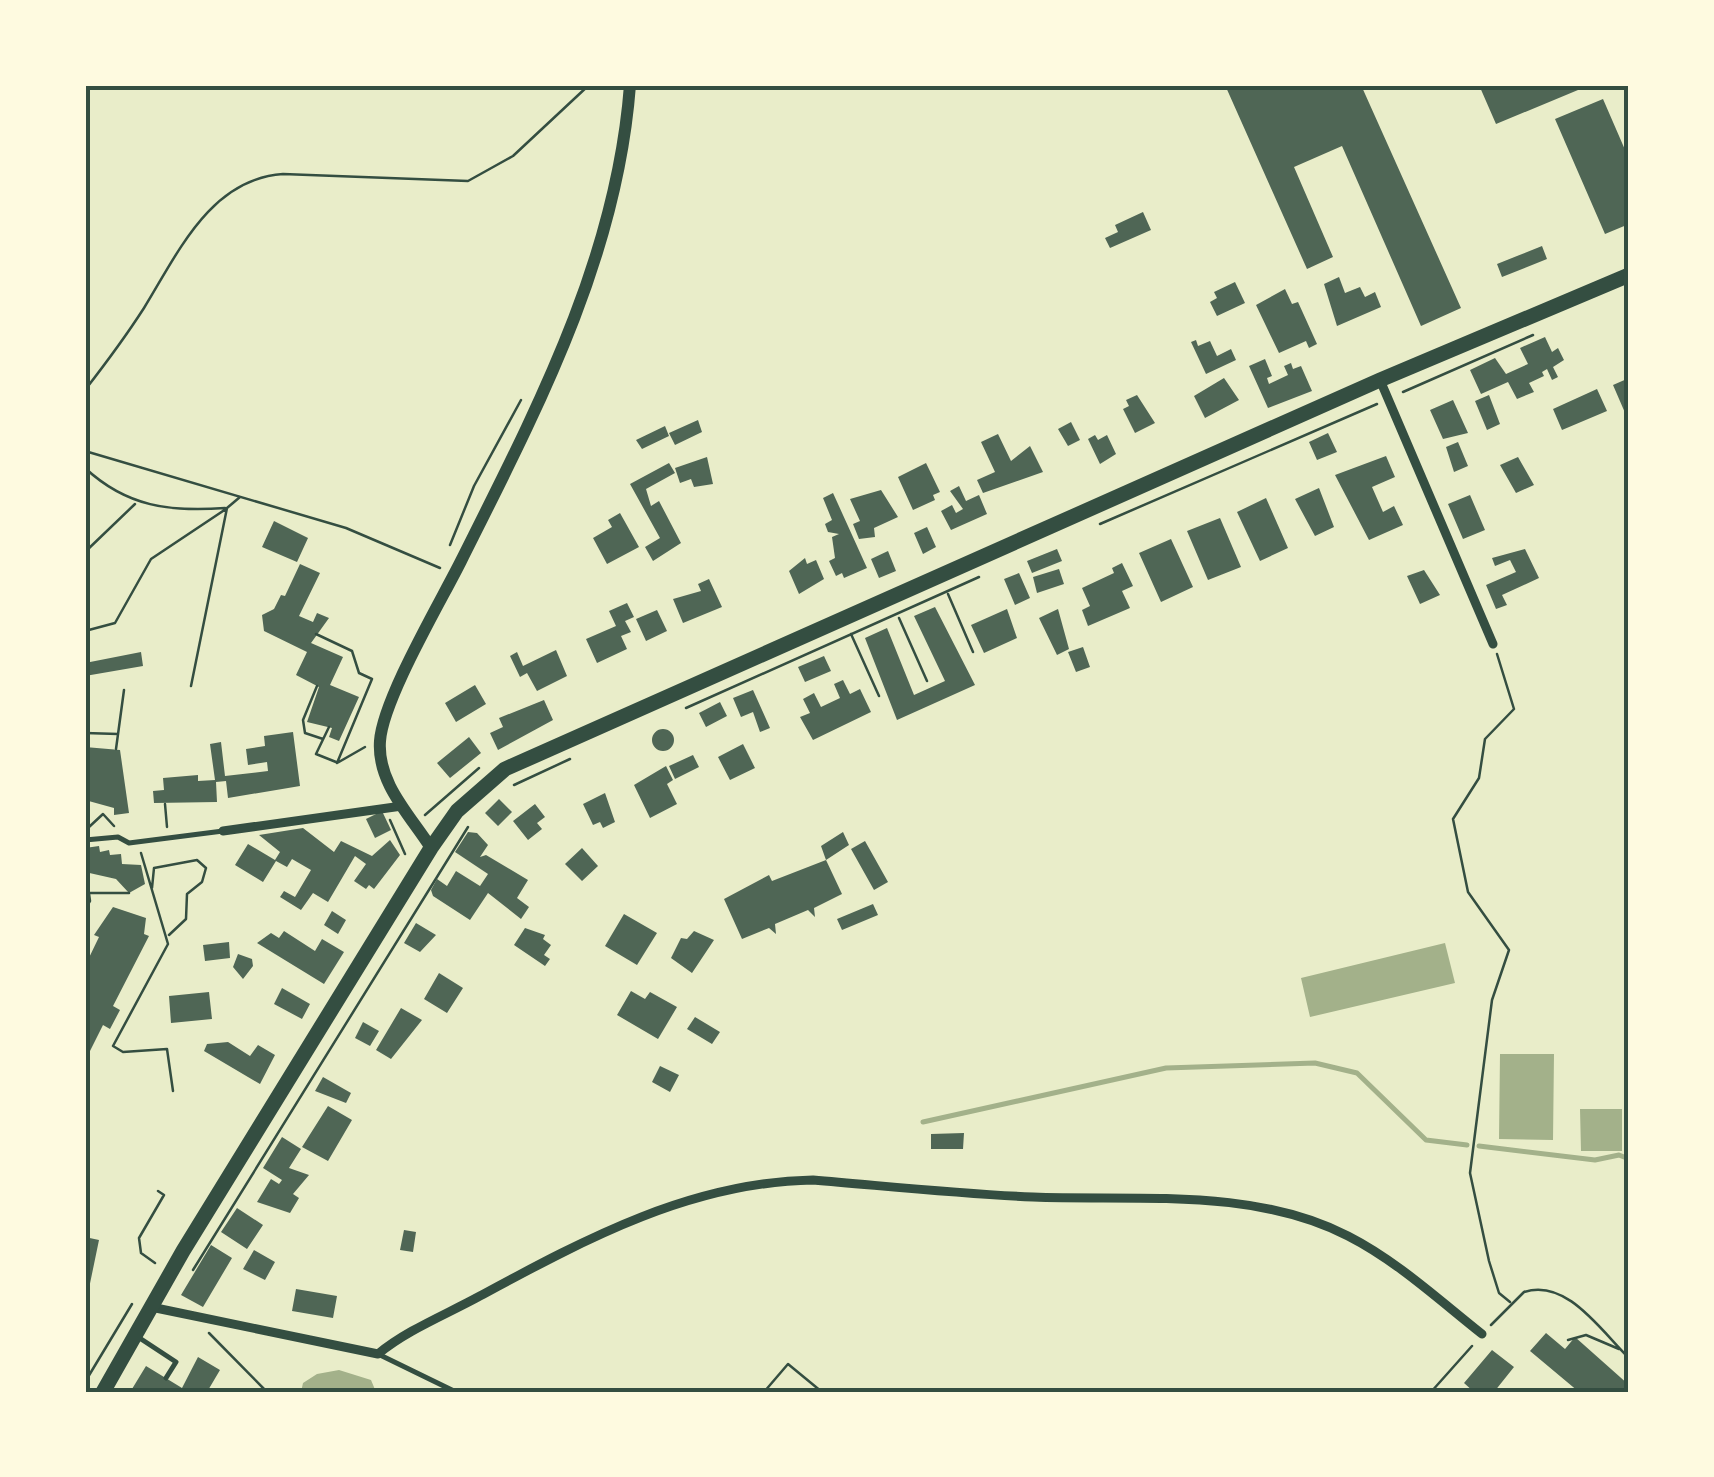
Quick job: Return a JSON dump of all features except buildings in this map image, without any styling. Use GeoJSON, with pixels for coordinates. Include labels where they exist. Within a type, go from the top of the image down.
{"type":"FeatureCollection","features":[{"type":"Feature","properties":{"kind":"main road"},"geometry":{"type":"LineString","coordinates":[[431,848],[382,769],[382,728],[423,634],[527,430],[582,305],[609,210],[630,85]]}},
{"type":"Feature","properties":{"kind":"main road"},"geometry":{"type":"LineString","coordinates":[[105,1391],[151,1307],[431,848],[457,811],[505,769],[1380,380],[1629,275]]}},
{"type":"Feature","properties":{"kind":"street"},"geometry":{"type":"LineString","coordinates":[[1380,380],[1493,644]]}},
{"type":"Feature","properties":{"kind":"street"},"geometry":{"type":"LineString","coordinates":[[222,831],[402,806]]}},
{"type":"Feature","properties":{"kind":"street"},"geometry":{"type":"LineString","coordinates":[[151,1307],[378,1354],[602,1230],[712,1194],[778,1181],[1250,1205],[1345,1234],[1396,1265],[1482,1334]]}},
{"type":"Feature","properties":{"kind":"lane"},"geometry":{"type":"LineString","coordinates":[[86,840],[118,836],[128,843],[222,831]]}},
{"type":"Feature","properties":{"kind":"lane"},"geometry":{"type":"LineString","coordinates":[[136,1335],[176,1362],[166,1378]]}},
{"type":"Feature","properties":{"kind":"lane"},"geometry":{"type":"LineString","coordinates":[[378,1354],[456,1392]]}},
{"type":"Feature","properties":{"kind":"path"},"geometry":{"type":"LineString","coordinates":[[85,390],[197,224],[246,180],[283,174],[453,184],[504,163],[589,85]]}},
{"type":"Feature","properties":{"kind":"path"},"geometry":{"type":"LineString","coordinates":[[1094,527],[1544,330]]}},
{"type":"Feature","properties":{"kind":"path"},"geometry":{"type":"LineString","coordinates":[[448,552],[474,486],[526,390]]}},
{"type":"Feature","properties":{"kind":"path"},"geometry":{"type":"LineString","coordinates":[[85,451],[346,528],[441,568]]}},
{"type":"Feature","properties":{"kind":"path"},"geometry":{"type":"LineString","coordinates":[[85,468],[136,503],[179,511],[227,508]]}},
{"type":"Feature","properties":{"kind":"path"},"geometry":{"type":"LineString","coordinates":[[85,631],[115,623],[151,559],[242,496]]}},
{"type":"Feature","properties":{"kind":"path"},"geometry":{"type":"LineString","coordinates":[[85,552],[136,503]]}},
{"type":"Feature","properties":{"kind":"path"},"geometry":{"type":"LineString","coordinates":[[191,686],[227,508]]}},
{"type":"Feature","properties":{"kind":"path"},"geometry":{"type":"LineString","coordinates":[[675,707],[689,708],[985,573]]}},
{"type":"Feature","properties":{"kind":"path"},"geometry":{"type":"LineString","coordinates":[[940,575],[972,652]]}},
{"type":"Feature","properties":{"kind":"path"},"geometry":{"type":"LineString","coordinates":[[898,615],[927,680]]}},
{"type":"Feature","properties":{"kind":"path"},"geometry":{"type":"LineString","coordinates":[[316,634],[352,651],[359,673],[372,679],[337,763]]}},
{"type":"Feature","properties":{"kind":"path"},"geometry":{"type":"LineString","coordinates":[[852,635],[879,696]]}},
{"type":"Feature","properties":{"kind":"path"},"geometry":{"type":"LineString","coordinates":[[1493,644],[1514,709],[1484,740],[1479,778],[1453,818],[1468,892],[1509,950],[1492,1000],[1470,1173],[1488,1261],[1499,1293],[1510,1302]]}},
{"type":"Feature","properties":{"kind":"path"},"geometry":{"type":"LineString","coordinates":[[317,686],[303,720],[305,733],[323,739]]}},
{"type":"Feature","properties":{"kind":"path"},"geometry":{"type":"LineString","coordinates":[[116,749],[124,690]]}},
{"type":"Feature","properties":{"kind":"path"},"geometry":{"type":"LineString","coordinates":[[328,726],[316,754],[337,763]]}},
{"type":"Feature","properties":{"kind":"path"},"geometry":{"type":"LineString","coordinates":[[85,734],[118,734]]}},
{"type":"Feature","properties":{"kind":"path"},"geometry":{"type":"LineString","coordinates":[[337,763],[366,747]]}},
{"type":"Feature","properties":{"kind":"path"},"geometry":{"type":"LineString","coordinates":[[512,785],[581,752]]}},
{"type":"Feature","properties":{"kind":"path"},"geometry":{"type":"LineString","coordinates":[[165,804],[169,838]]}},
{"type":"Feature","properties":{"kind":"path"},"geometry":{"type":"LineString","coordinates":[[86,840],[94,818],[103,814],[106,806]]}},
{"type":"Feature","properties":{"kind":"path"},"geometry":{"type":"LineString","coordinates":[[103,814],[118,836]]}},
{"type":"Feature","properties":{"kind":"path"},"geometry":{"type":"LineString","coordinates":[[190,1275],[470,822]]}},
{"type":"Feature","properties":{"kind":"path"},"geometry":{"type":"LineString","coordinates":[[138,842],[168,944],[113,1046],[123,1052],[167,1049],[173,1091]]}},
{"type":"Feature","properties":{"kind":"path"},"geometry":{"type":"LineString","coordinates":[[150,888],[154,868],[197,860],[206,868],[202,882],[188,894],[186,919],[168,936]]}},
{"type":"Feature","properties":{"kind":"path"},"geometry":{"type":"LineString","coordinates":[[85,909],[89,893],[86,872]]}},
{"type":"Feature","properties":{"kind":"path"},"geometry":{"type":"LineString","coordinates":[[89,893],[129,894]]}},
{"type":"Feature","properties":{"kind":"path"},"geometry":{"type":"LineString","coordinates":[[157,1264],[141,1253],[139,1238],[164,1195],[158,1191]]}},
{"type":"Feature","properties":{"kind":"path"},"geometry":{"type":"LineString","coordinates":[[154,1269],[163,1253]]}},
{"type":"Feature","properties":{"kind":"path"},"geometry":{"type":"LineString","coordinates":[[1430,1392],[1510,1302],[1533,1289],[1553,1290],[1629,1358]]}},
{"type":"Feature","properties":{"kind":"path"},"geometry":{"type":"LineString","coordinates":[[85,1382],[134,1302]]}},
{"type":"Feature","properties":{"kind":"path"},"geometry":{"type":"LineString","coordinates":[[194,1318],[267,1392]]}},
{"type":"Feature","properties":{"kind":"path"},"geometry":{"type":"LineString","coordinates":[[1568,1340],[1586,1335],[1621,1350]]}},
{"type":"Feature","properties":{"kind":"path"},"geometry":{"type":"LineString","coordinates":[[764,1392],[788,1364],[822,1392]]}},
{"type":"Feature","properties":{"kind":"shaded area"},"geometry":{"type":"Polygon","coordinates":[[[1445,943],[1455,983],[1310,1017],[1301,978],[1445,943]]]}},
{"type":"Feature","properties":{"kind":"shaded area"},"geometry":{"type":"Polygon","coordinates":[[[1500,1054],[1554,1054],[1553,1140],[1499,1139],[1500,1054]]]}},
{"type":"Feature","properties":{"kind":"shaded area"},"geometry":{"type":"Polygon","coordinates":[[[1580,1109],[1622,1109],[1622,1151],[1581,1151],[1580,1109]]]}},
{"type":"Feature","properties":{"kind":"shaded area"},"geometry":{"type":"Polygon","coordinates":[[[339,1370],[371,1380],[376,1392],[301,1392],[303,1383],[317,1374],[339,1370]]]}},
{"type":"Feature","properties":{"kind":"waterway"},"geometry":{"type":"LineString","coordinates":[[923,1122],[1166,1068],[1315,1063],[1357,1073],[1426,1140],[1467,1145]]}},
{"type":"Feature","properties":{"kind":"waterway"},"geometry":{"type":"LineString","coordinates":[[1479,1146],[1595,1160],[1619,1155],[1629,1159]]}}]}
